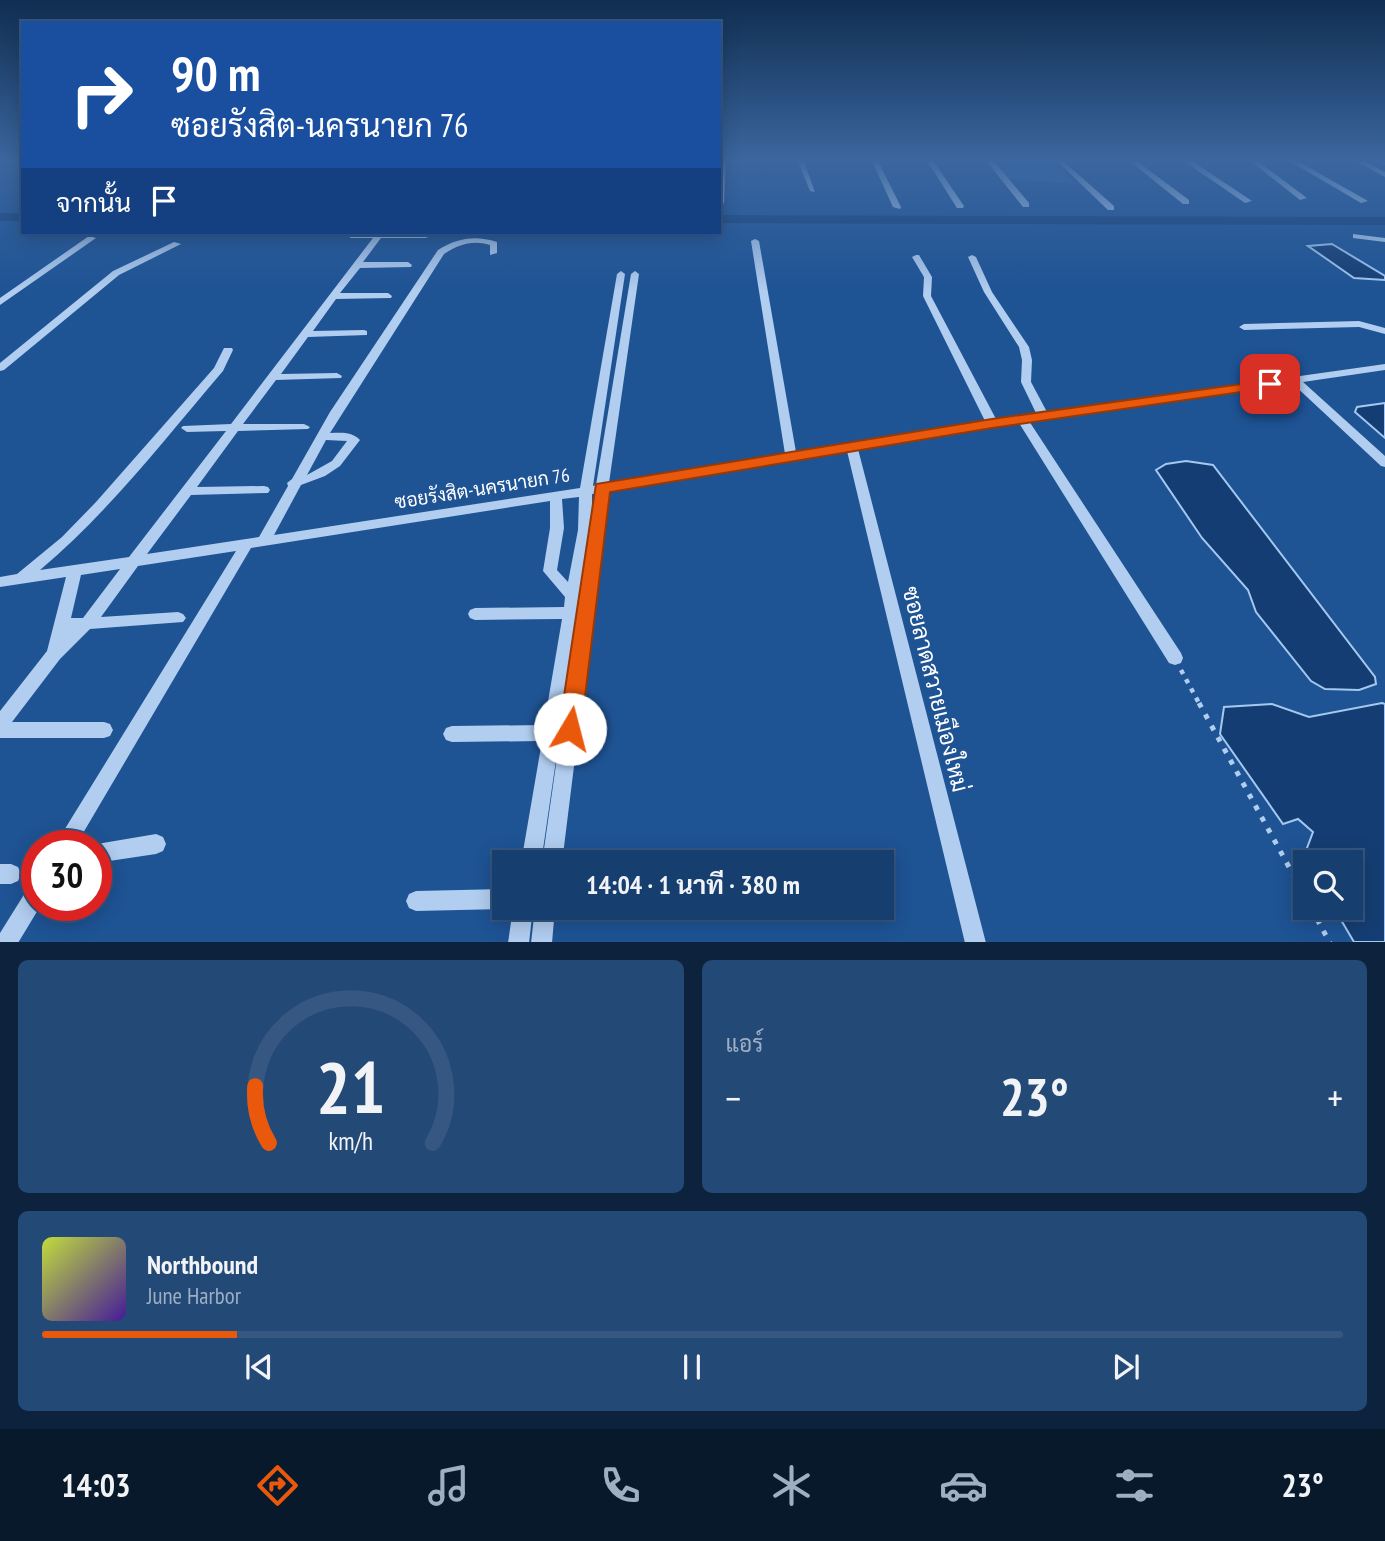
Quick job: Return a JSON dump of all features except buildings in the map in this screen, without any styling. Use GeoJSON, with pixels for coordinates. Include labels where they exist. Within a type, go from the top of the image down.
{"type":"FeatureCollection","features":[{"type":"Feature","properties":{"kind":"street"},"geometry":{"type":"LineString","coordinates":[[1106,203],[1111,208]]}},
{"type":"Feature","properties":{"kind":"street"},"geometry":{"type":"LineString","coordinates":[[351,236],[426,236]]}},
{"type":"Feature","properties":{"kind":"street"},"geometry":{"type":"LineString","coordinates":[[0,724],[54,654],[88,622],[379,236]]}},
{"type":"Feature","properties":{"kind":"street"},"geometry":{"type":"LineString","coordinates":[[1356,236],[1385,240]]}},
{"type":"Feature","properties":{"kind":"street"},"geometry":{"type":"LineString","coordinates":[[0,302],[92,238]]}},
{"type":"Feature","properties":{"kind":"street"},"geometry":{"type":"LineString","coordinates":[[74,830],[380,342],[442,252],[459,242],[475,239],[494,244],[493,254]]}},
{"type":"Feature","properties":{"kind":"street"},"geometry":{"type":"LineString","coordinates":[[755,241],[791,457]]}},
{"type":"Feature","properties":{"kind":"street"},"geometry":{"type":"LineString","coordinates":[[0,368],[116,273],[177,244]]}},
{"type":"Feature","properties":{"kind":"street"},"geometry":{"type":"LineString","coordinates":[[915,257],[928,277],[928,296],[992,423]]}},
{"type":"Feature","properties":{"kind":"street"},"geometry":{"type":"LineString","coordinates":[[972,257],[988,292],[1024,348],[1027,359],[1026,383],[1044,417]]}},
{"type":"Feature","properties":{"kind":"street"},"geometry":{"type":"LineString","coordinates":[[358,265],[408,265]]}},
{"type":"Feature","properties":{"kind":"street"},"geometry":{"type":"LineString","coordinates":[[553,850],[621,274]]}},
{"type":"Feature","properties":{"kind":"street"},"geometry":{"type":"LineString","coordinates":[[533,850],[571,605],[635,274]]}},
{"type":"Feature","properties":{"kind":"street"},"geometry":{"type":"LineString","coordinates":[[334,296],[388,296]]}},
{"type":"Feature","properties":{"kind":"street"},"geometry":{"type":"LineString","coordinates":[[1244,327],[1359,324],[1385,331]]}},
{"type":"Feature","properties":{"kind":"street"},"geometry":{"type":"LineString","coordinates":[[306,334],[364,334]]}},
{"type":"Feature","properties":{"kind":"street"},"geometry":{"type":"LineString","coordinates":[[22,578],[67,540],[101,505],[219,369],[228,350]]}},
{"type":"Feature","properties":{"kind":"street","name":"ซอยรังสิต-นครนายก 76"},"geometry":{"type":"LineString","coordinates":[[0,582],[556,496],[992,423],[1385,367]]}},
{"type":"Feature","properties":{"kind":"street"},"geometry":{"type":"LineString","coordinates":[[274,377],[337,376]]}},
{"type":"Feature","properties":{"kind":"street"},"geometry":{"type":"LineString","coordinates":[[1295,380],[1385,463]]}},
{"type":"Feature","properties":{"kind":"street"},"geometry":{"type":"LineString","coordinates":[[1023,420],[1175,659]]}},
{"type":"Feature","properties":{"kind":"street"},"geometry":{"type":"LineString","coordinates":[[187,428],[304,427]]}},
{"type":"Feature","properties":{"kind":"street"},"geometry":{"type":"LineString","coordinates":[[293,483],[334,468],[348,453],[354,440],[347,436],[322,437]]}},
{"type":"Feature","properties":{"kind":"street","name":"ซอยลาดสวายเมืองใหม่"},"geometry":{"type":"LineString","coordinates":[[852,447],[976,942]]}},
{"type":"Feature","properties":{"kind":"street"},"geometry":{"type":"LineString","coordinates":[[189,491],[264,490]]}},
{"type":"Feature","properties":{"kind":"street"},"geometry":{"type":"LineString","coordinates":[[556,496],[557,528],[551,571],[571,605]]}},
{"type":"Feature","properties":{"kind":"street"},"geometry":{"type":"LineString","coordinates":[[54,654],[75,571]]}},
{"type":"Feature","properties":{"kind":"street"},"geometry":{"type":"LineString","coordinates":[[475,614],[571,605]]}},
{"type":"Feature","properties":{"kind":"street"},"geometry":{"type":"LineString","coordinates":[[61,625],[178,618]]}},
{"type":"Feature","properties":{"kind":"street"},"geometry":{"type":"LineString","coordinates":[[0,730],[104,730]]}},
{"type":"Feature","properties":{"kind":"street"},"geometry":{"type":"LineString","coordinates":[[453,734],[551,733]]}},
{"type":"Feature","properties":{"kind":"street"},"geometry":{"type":"LineString","coordinates":[[112,851],[156,844]]}},
{"type":"Feature","properties":{"kind":"street"},"geometry":{"type":"LineString","coordinates":[[416,901],[492,899]]}},
{"type":"Feature","properties":{"kind":"street"},"geometry":{"type":"LineString","coordinates":[[7,942],[21,918]]}},
{"type":"Feature","properties":{"kind":"street"},"geometry":{"type":"LineString","coordinates":[[518,942],[521,920]]}},
{"type":"Feature","properties":{"kind":"street"},"geometry":{"type":"LineString","coordinates":[[541,942],[544,920]]}},
{"type":"Feature","properties":{"kind":"path"},"geometry":{"type":"LineString","coordinates":[[1175,659],[1293,874]]}},
{"type":"Feature","properties":{"kind":"path"},"geometry":{"type":"LineString","coordinates":[[1317,920],[1328,942]]}},
{"type":"Feature","properties":{"kind":"shaded area"},"geometry":{"type":"Polygon","coordinates":[[[1332,244],[1385,276],[1385,280],[1354,278],[1308,246],[1332,244]]]}},
{"type":"Feature","properties":{"kind":"shaded area"},"geometry":{"type":"Polygon","coordinates":[[[1385,403],[1385,438],[1355,412],[1357,407],[1385,403]]]}},
{"type":"Feature","properties":{"kind":"shaded area"},"geometry":{"type":"Polygon","coordinates":[[[1186,461],[1213,465],[1375,677],[1376,684],[1359,690],[1325,689],[1311,681],[1256,612],[1248,590],[1202,538],[1156,470],[1166,464],[1186,461]]]}},
{"type":"Feature","properties":{"kind":"shaded area"},"geometry":{"type":"Polygon","coordinates":[[[1272,704],[1309,717],[1385,704],[1385,942],[1354,942],[1341,920],[1363,920],[1363,850],[1306,850],[1313,832],[1298,819],[1283,824],[1220,734],[1224,707],[1272,704]]]}},
{"type":"Feature","properties":{"kind":"waterway"},"geometry":{"type":"LineString","coordinates":[[0,217],[21,217]]}},
{"type":"Feature","properties":{"kind":"waterway"},"geometry":{"type":"LineString","coordinates":[[721,219],[1385,221]]}},
{"type":"Feature","properties":{"kind":"route"},"geometry":{"type":"LineString","coordinates":[[570,729],[602,488],[992,423],[1270,384]]}}]}
